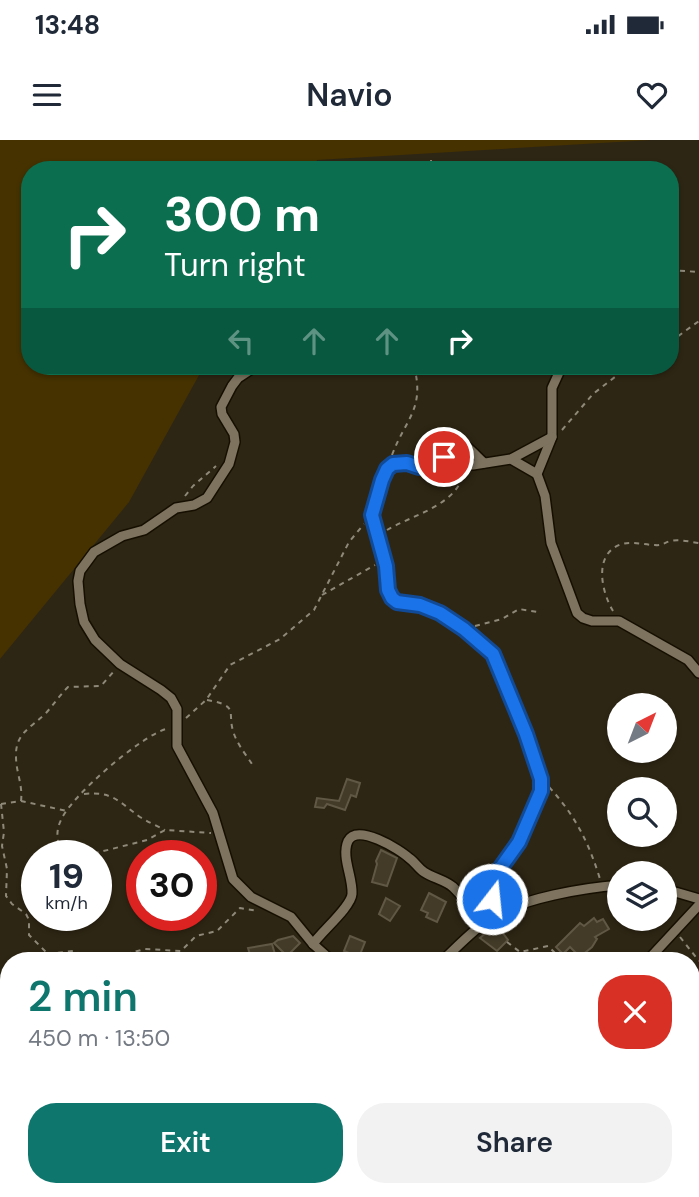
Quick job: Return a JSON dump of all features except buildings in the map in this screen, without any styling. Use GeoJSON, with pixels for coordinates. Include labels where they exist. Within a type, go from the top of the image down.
{"type":"FeatureCollection","features":[{"type":"Feature","properties":{"kind":"street"},"geometry":{"type":"LineString","coordinates":[[245,375],[232,386],[221,407],[235,442],[233,455],[207,498],[194,505],[176,508],[144,530],[122,536],[94,552],[80,571],[78,581],[84,622],[95,640],[120,664],[170,698],[177,709],[177,746],[213,813],[233,879],[244,892],[296,921],[322,952]]}},
{"type":"Feature","properties":{"kind":"street"},"geometry":{"type":"LineString","coordinates":[[537,474],[552,436],[552,388],[558,375]]}},
{"type":"Feature","properties":{"kind":"street"},"geometry":{"type":"LineString","coordinates":[[432,458],[444,457],[466,465],[511,459],[552,436]]}},
{"type":"Feature","properties":{"kind":"street"},"geometry":{"type":"LineString","coordinates":[[484,463],[472,450],[459,442],[445,442],[424,466],[393,464],[387,469],[375,499],[372,515],[386,566],[388,590],[397,602],[420,605],[440,613],[493,654],[526,734],[541,779],[541,791],[519,842],[497,873],[489,920]]}},
{"type":"Feature","properties":{"kind":"street"},"geometry":{"type":"LineString","coordinates":[[511,459],[537,474],[545,496],[551,543],[577,612],[592,621],[619,621],[688,660],[699,673]]}},
{"type":"Feature","properties":{"kind":"street"},"geometry":{"type":"LineString","coordinates":[[313,944],[347,906],[352,896],[346,852],[348,841],[352,836],[360,834],[377,839],[413,861],[422,871],[453,887],[489,920]]}},
{"type":"Feature","properties":{"kind":"street"},"geometry":{"type":"LineString","coordinates":[[452,952],[489,920],[532,901],[607,886]]}},
{"type":"Feature","properties":{"kind":"street"},"geometry":{"type":"LineString","coordinates":[[677,893],[699,899]]}},
{"type":"Feature","properties":{"kind":"street"},"geometry":{"type":"LineString","coordinates":[[656,952],[699,905]]}},
{"type":"Feature","properties":{"kind":"path"},"geometry":{"type":"LineString","coordinates":[[679,271],[699,272]]}},
{"type":"Feature","properties":{"kind":"path"},"geometry":{"type":"LineString","coordinates":[[679,335],[699,321]]}},
{"type":"Feature","properties":{"kind":"path"},"geometry":{"type":"LineString","coordinates":[[387,469],[398,437],[410,420],[418,396],[417,375]]}},
{"type":"Feature","properties":{"kind":"path"},"geometry":{"type":"LineString","coordinates":[[552,436],[562,430],[593,394],[617,375]]}},
{"type":"Feature","properties":{"kind":"path"},"geometry":{"type":"LineString","coordinates":[[176,508],[193,486],[233,455]]}},
{"type":"Feature","properties":{"kind":"path"},"geometry":{"type":"LineString","coordinates":[[377,536],[425,512],[453,492],[462,482],[466,465]]}},
{"type":"Feature","properties":{"kind":"path"},"geometry":{"type":"LineString","coordinates":[[58,840],[60,821],[103,771],[150,736],[177,726],[206,699],[230,665],[270,646],[314,610],[349,541],[372,515]]}},
{"type":"Feature","properties":{"kind":"path"},"geometry":{"type":"LineString","coordinates":[[619,621],[608,602],[601,573],[606,556],[611,551],[624,543],[659,545],[675,540],[699,543]]}},
{"type":"Feature","properties":{"kind":"path"},"geometry":{"type":"LineString","coordinates":[[320,596],[375,565],[386,566]]}},
{"type":"Feature","properties":{"kind":"path"},"geometry":{"type":"LineString","coordinates":[[464,629],[502,619],[519,609],[538,612]]}},
{"type":"Feature","properties":{"kind":"path"},"geometry":{"type":"LineString","coordinates":[[21,801],[23,790],[16,754],[17,742],[23,733],[44,715],[68,687],[101,686],[120,664]]}},
{"type":"Feature","properties":{"kind":"path"},"geometry":{"type":"LineString","coordinates":[[206,699],[224,703],[231,710],[235,736],[251,764]]}},
{"type":"Feature","properties":{"kind":"path"},"geometry":{"type":"LineString","coordinates":[[541,779],[565,804],[579,824],[592,853],[602,886]]}},
{"type":"Feature","properties":{"kind":"path"},"geometry":{"type":"LineString","coordinates":[[83,794],[96,793],[118,799],[143,819],[165,831],[219,834]]}},
{"type":"Feature","properties":{"kind":"path"},"geometry":{"type":"LineString","coordinates":[[46,952],[29,935],[29,920],[26,914],[6,896],[7,869],[2,846],[4,832],[1,804],[21,801],[67,811]]}},
{"type":"Feature","properties":{"kind":"path"},"geometry":{"type":"LineString","coordinates":[[112,849],[147,840],[165,831]]}},
{"type":"Feature","properties":{"kind":"path"},"geometry":{"type":"LineString","coordinates":[[137,952],[181,951],[195,936],[217,931],[240,908],[262,912],[275,909]]}},
{"type":"Feature","properties":{"kind":"path"},"geometry":{"type":"LineString","coordinates":[[674,932],[693,952]]}},
{"type":"Feature","properties":{"kind":"path"},"geometry":{"type":"LineString","coordinates":[[508,942],[520,952],[548,946],[554,952]]}},
{"type":"Feature","properties":{"kind":"shaded area"},"geometry":{"type":"Polygon","coordinates":[[[0,140],[651,140],[316,161],[21,161],[21,375],[199,375],[129,502],[0,659],[0,140]]]}},
{"type":"Feature","properties":{"kind":"route"},"geometry":{"type":"LineString","coordinates":[[444,457],[432,458],[419,467],[407,463],[393,464],[387,469],[382,480],[372,515],[392,598],[397,602],[420,605],[440,613],[493,654],[513,708],[526,734],[541,779],[541,791],[519,842],[497,873],[492,899]]}}]}
